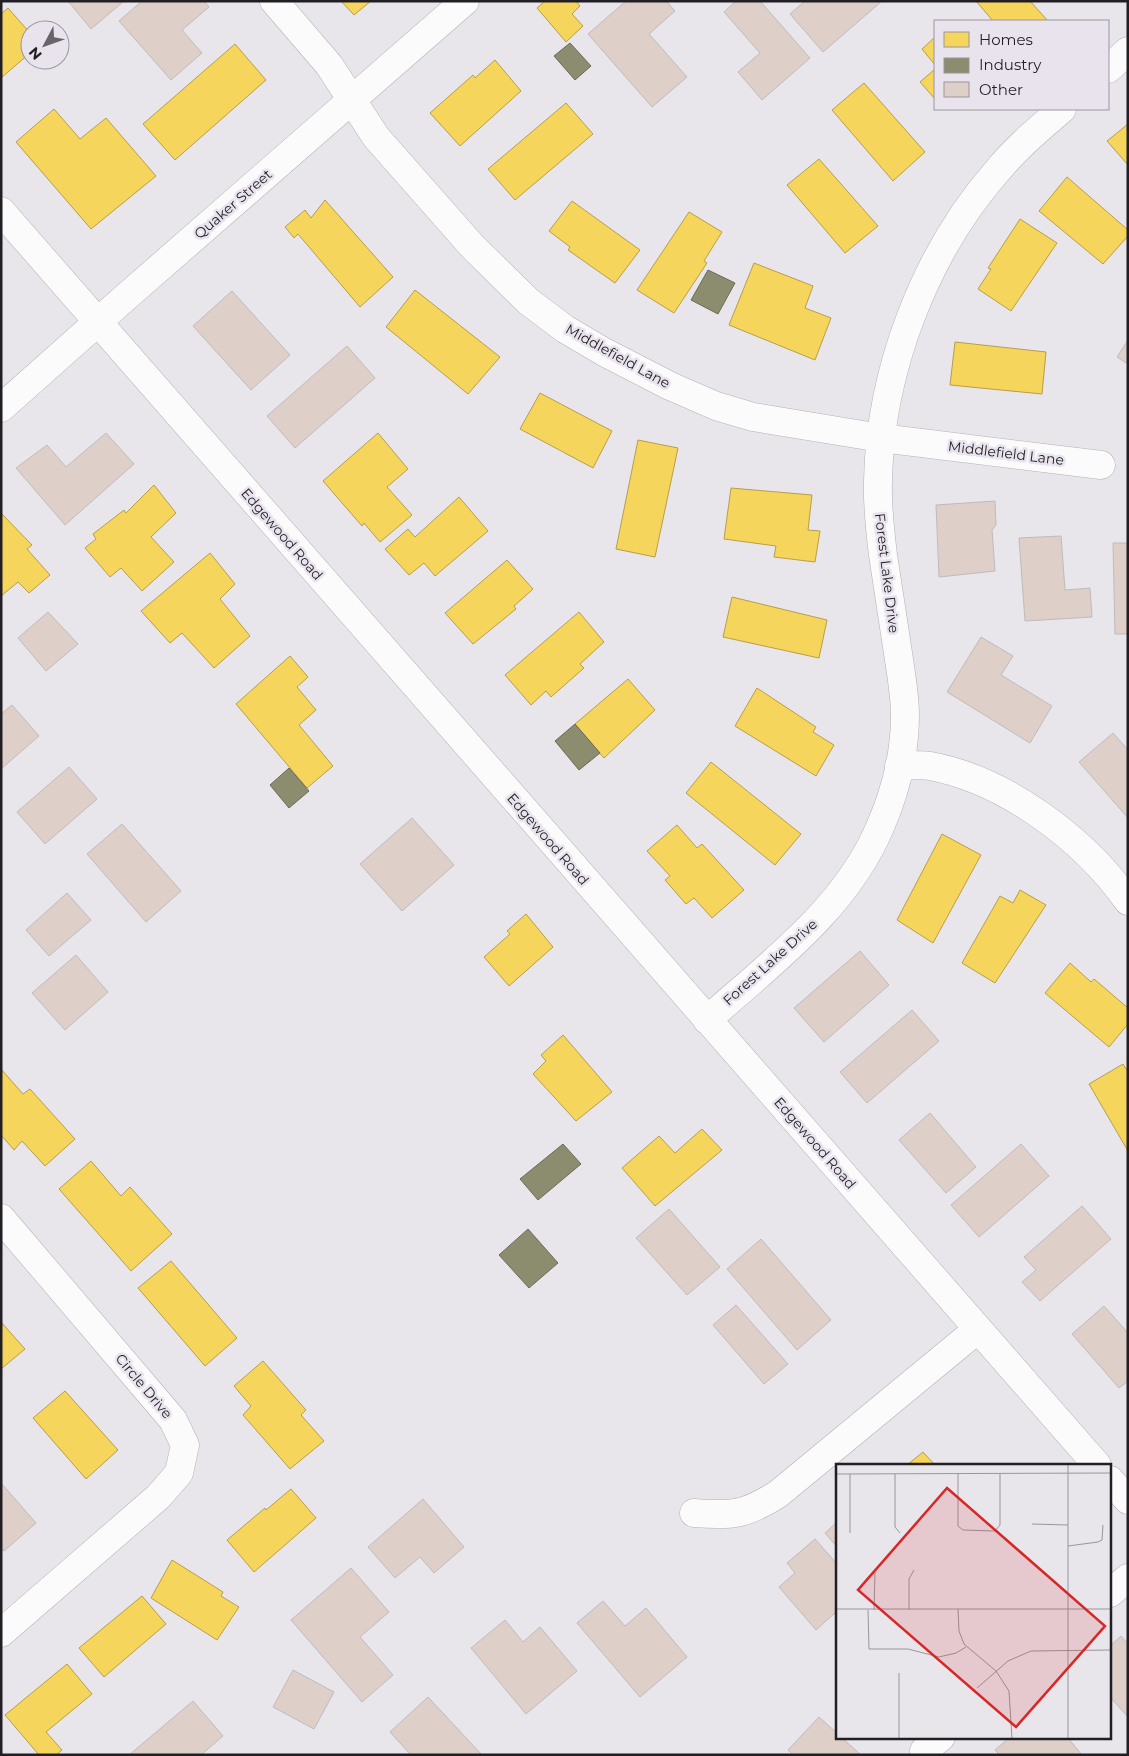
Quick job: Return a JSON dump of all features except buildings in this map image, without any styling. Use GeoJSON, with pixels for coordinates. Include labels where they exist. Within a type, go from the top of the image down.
{"type":"FeatureCollection","features":[{"type":"Feature","properties":{"kind":"street","name":"Middlefield Lane"},"geometry":{"type":"LineString","coordinates":[[274,1],[330,65],[376,137],[472,246],[530,302],[565,329],[638,370],[716,406],[752,417],[881,438],[1101,465]]}},
{"type":"Feature","properties":{"kind":"street","name":"Quaker Street"},"geometry":{"type":"LineString","coordinates":[[1,408],[99,323],[134,289],[465,1]]}},
{"type":"Feature","properties":{"kind":"street"},"geometry":{"type":"LineString","coordinates":[[1109,67],[1128,51]]}},
{"type":"Feature","properties":{"kind":"street","name":"Forest Lake Drive"},"geometry":{"type":"LineString","coordinates":[[707,1020],[804,933],[839,895],[864,858],[880,829],[899,766],[905,715],[902,678],[879,519],[878,482],[881,438],[894,370],[918,299],[941,250],[963,215],[999,168],[1061,110]]}},
{"type":"Feature","properties":{"kind":"street","name":"Edgewood Road"},"geometry":{"type":"LineString","coordinates":[[1,211],[1096,1464]]}},
{"type":"Feature","properties":{"kind":"street"},"geometry":{"type":"LineString","coordinates":[[899,766],[928,766],[960,774],[991,786],[1022,804],[1052,823],[1072,840],[1128,901]]}},
{"type":"Feature","properties":{"kind":"street","name":"Circle Drive"},"geometry":{"type":"LineString","coordinates":[[1,1218],[173,1420],[185,1445],[179,1473],[158,1497],[1,1633]]}},
{"type":"Feature","properties":{"kind":"street"},"geometry":{"type":"LineString","coordinates":[[694,1513],[733,1514],[751,1510],[778,1494],[978,1329]]}},
{"type":"Feature","properties":{"kind":"street"},"geometry":{"type":"LineString","coordinates":[[1112,1482],[1128,1500]]}},
{"type":"Feature","properties":{"kind":"street"},"geometry":{"type":"LineString","coordinates":[[1112,1591],[1128,1578]]}}]}
